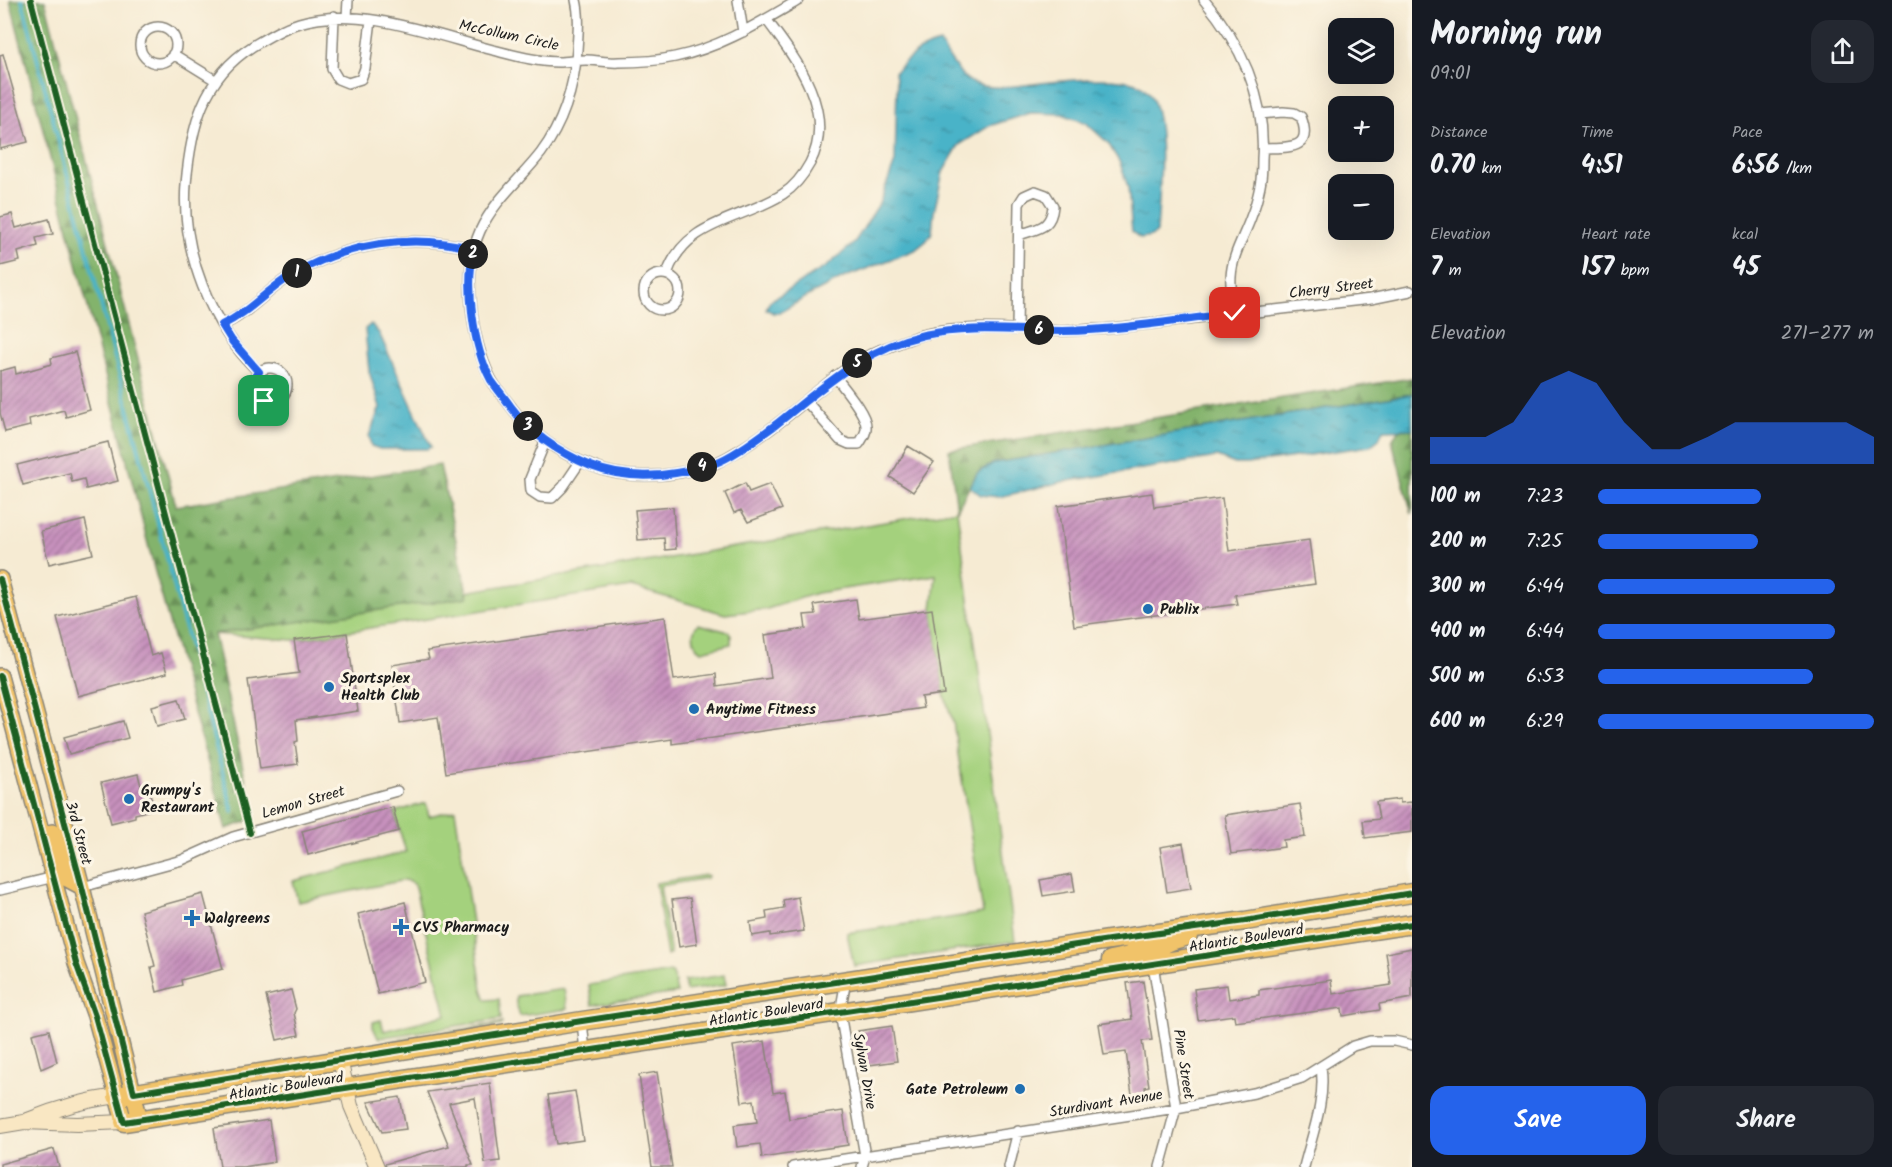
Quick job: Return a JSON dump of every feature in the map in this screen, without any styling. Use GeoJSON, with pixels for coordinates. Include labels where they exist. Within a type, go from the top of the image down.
{"type":"FeatureCollection","features":[{"type":"Feature","properties":{"kind":"highway","name":"Atlantic Boulevard"},"geometry":{"type":"LineString","coordinates":[[126,1094],[1150,933],[1245,921],[1412,893]]}},
{"type":"Feature","properties":{"kind":"highway"},"geometry":{"type":"LineString","coordinates":[[1153,964],[1155,954],[1161,946],[1171,941],[1245,921]]}},
{"type":"Feature","properties":{"kind":"highway","name":"Atlantic Boulevard"},"geometry":{"type":"LineString","coordinates":[[132,1121],[1412,924]]}},
{"type":"Feature","properties":{"kind":"highway"},"geometry":{"type":"LineString","coordinates":[[1062,978],[1067,969],[1132,956],[1143,948],[1150,933]]}},
{"type":"Feature","properties":{"kind":"main road","name":"3rd Street"},"geometry":{"type":"LineString","coordinates":[[0,579],[82,887],[132,1121]]}},
{"type":"Feature","properties":{"kind":"main road","name":"3rd Street"},"geometry":{"type":"LineString","coordinates":[[0,676],[4,705],[36,809],[76,963],[126,1094]]}},
{"type":"Feature","properties":{"kind":"main road"},"geometry":{"type":"LineString","coordinates":[[4,705],[31,697]]}},
{"type":"Feature","properties":{"kind":"main road"},"geometry":{"type":"LineString","coordinates":[[36,809],[46,811],[67,879],[82,887]]}},
{"type":"Feature","properties":{"kind":"street"},"geometry":{"type":"LineString","coordinates":[[347,17],[348,0]]}},
{"type":"Feature","properties":{"kind":"street","name":"Cherry Street"},"geometry":{"type":"LineString","coordinates":[[576,0],[579,26],[576,61],[574,81],[565,111],[541,152],[498,202],[480,232],[471,261],[471,303],[480,352],[491,380],[522,421],[545,442],[580,462],[606,472],[639,477],[680,473],[715,464],[756,440],[835,376],[878,351],[922,335],[970,328],[1063,331],[1105,328],[1371,299],[1410,291]]}},
{"type":"Feature","properties":{"kind":"street"},"geometry":{"type":"LineString","coordinates":[[738,0],[743,32]]}},
{"type":"Feature","properties":{"kind":"street","name":"McCollum Circle"},"geometry":{"type":"LineString","coordinates":[[259,372],[232,341],[207,297],[193,255],[186,189],[191,145],[203,103],[215,80],[245,51],[276,32],[298,23],[334,16],[371,20],[547,61],[617,63],[646,61],[677,57],[721,42],[766,19],[784,4],[799,0]]}},
{"type":"Feature","properties":{"kind":"street"},"geometry":{"type":"LineString","coordinates":[[1204,0],[1225,26],[1240,52],[1260,114],[1263,148],[1261,184],[1251,217],[1238,246],[1230,277],[1235,313]]}},
{"type":"Feature","properties":{"kind":"street"},"geometry":{"type":"LineString","coordinates":[[334,16],[332,69],[338,79],[348,83],[361,79],[365,68],[371,20]]}},
{"type":"Feature","properties":{"kind":"street"},"geometry":{"type":"LineString","coordinates":[[667,274],[671,262],[690,240],[713,224],[785,194],[804,173],[815,153],[820,130],[814,96],[791,52],[766,19]]}},
{"type":"Feature","properties":{"kind":"street"},"geometry":{"type":"LineString","coordinates":[[173,54],[215,80]]}},
{"type":"Feature","properties":{"kind":"street"},"geometry":{"type":"LineString","coordinates":[[1260,114],[1294,113],[1302,117],[1305,126],[1305,137],[1300,143],[1290,147],[1263,148]]}},
{"type":"Feature","properties":{"kind":"street"},"geometry":{"type":"LineString","coordinates":[[1017,329],[1019,204],[1024,196],[1035,191],[1046,195],[1053,206],[1052,218],[1045,226],[1019,236]]}},
{"type":"Feature","properties":{"kind":"street"},"geometry":{"type":"LineString","coordinates":[[222,325],[246,311],[288,278],[338,254],[373,244],[409,241],[454,244],[474,249]]}},
{"type":"Feature","properties":{"kind":"street"},"geometry":{"type":"LineString","coordinates":[[667,274],[678,283],[680,297],[672,308],[665,311],[658,310],[646,302],[644,288],[653,276],[667,274]]}},
{"type":"Feature","properties":{"kind":"street"},"geometry":{"type":"LineString","coordinates":[[806,401],[840,440],[849,444],[859,444],[864,437],[867,425],[862,414],[835,376]]}},
{"type":"Feature","properties":{"kind":"street"},"geometry":{"type":"LineString","coordinates":[[545,442],[530,479],[531,491],[540,497],[552,498],[563,487],[580,462]]}},
{"type":"Feature","properties":{"kind":"street","name":"Lemon Street"},"geometry":{"type":"LineString","coordinates":[[82,887],[182,860],[233,837],[397,791]]}},
{"type":"Feature","properties":{"kind":"street"},"geometry":{"type":"LineString","coordinates":[[0,890],[54,877]]}},
{"type":"Feature","properties":{"kind":"street","name":"Pine Street"},"geometry":{"type":"LineString","coordinates":[[1153,964],[1176,1108],[1160,1167]]}},
{"type":"Feature","properties":{"kind":"street","name":"Sylvan Drive"},"geometry":{"type":"LineString","coordinates":[[846,980],[840,1012],[865,1156],[862,1167]]}},
{"type":"Feature","properties":{"kind":"street"},"geometry":{"type":"LineString","coordinates":[[582,1021],[585,1052]]}},
{"type":"Feature","properties":{"kind":"street","name":"Sturdivant Avenue"},"geometry":{"type":"LineString","coordinates":[[793,1167],[1176,1108],[1254,1093],[1302,1078],[1353,1046],[1370,1041],[1394,1041],[1412,1046]]}},
{"type":"Feature","properties":{"kind":"street"},"geometry":{"type":"LineString","coordinates":[[340,1060],[351,1106],[377,1167]]}},
{"type":"Feature","properties":{"kind":"street"},"geometry":{"type":"LineString","coordinates":[[1304,1167],[1321,1096],[1323,1079],[1321,1067]]}},
{"type":"Feature","properties":{"kind":"street","name":"Atlantic Boulevard"},"geometry":{"type":"LineString","coordinates":[[0,1126],[24,1122],[61,1108],[126,1094]]}},
{"type":"Feature","properties":{"kind":"street","name":"Atlantic Boulevard"},"geometry":{"type":"LineString","coordinates":[[24,1122],[77,1124],[132,1121]]}},
{"type":"Feature","properties":{"kind":"street"},"geometry":{"type":"LineString","coordinates":[[1009,1167],[1018,1131]]}},
{"type":"Feature","properties":{"kind":"green space"},"geometry":{"type":"Polygon","coordinates":[[[10,0],[45,0],[176,506],[440,465],[468,597],[214,634],[254,819],[226,829],[154,568],[10,0]]]}},
{"type":"Feature","properties":{"kind":"green space"},"geometry":{"type":"Polygon","coordinates":[[[1412,378],[1412,394],[994,463],[977,473],[957,510],[949,450],[1412,378]]]}},
{"type":"Feature","properties":{"kind":"green space"},"geometry":{"type":"Polygon","coordinates":[[[1412,429],[1412,514],[1392,441],[1398,430],[1412,429]]]}},
{"type":"Feature","properties":{"kind":"green space"},"geometry":{"type":"Polygon","coordinates":[[[957,510],[1015,941],[854,966],[847,933],[983,913],[953,722],[944,694],[932,609],[936,575],[817,593],[767,609],[725,614],[631,587],[294,640],[214,634],[957,510]]]}},
{"type":"Feature","properties":{"kind":"green space"},"geometry":{"type":"Polygon","coordinates":[[[698,624],[729,632],[731,644],[702,651],[697,648],[693,636],[698,624]]]}},
{"type":"Feature","properties":{"kind":"green space"},"geometry":{"type":"Polygon","coordinates":[[[426,803],[429,816],[455,810],[482,989],[486,1000],[499,999],[501,1019],[378,1038],[373,1022],[381,1020],[384,1031],[446,1015],[414,884],[405,880],[298,902],[293,881],[406,852],[394,812],[426,803]]]}},
{"type":"Feature","properties":{"kind":"green space"},"geometry":{"type":"Polygon","coordinates":[[[706,875],[707,878],[660,886],[670,949],[670,954],[667,956],[656,883],[706,875]]]}},
{"type":"Feature","properties":{"kind":"green space"},"geometry":{"type":"Polygon","coordinates":[[[671,972],[677,993],[592,1005],[589,985],[671,972]]]}},
{"type":"Feature","properties":{"kind":"green space"},"geometry":{"type":"Polygon","coordinates":[[[724,975],[726,985],[686,991],[684,981],[724,975]]]}},
{"type":"Feature","properties":{"kind":"green space"},"geometry":{"type":"Polygon","coordinates":[[[564,989],[567,1009],[520,1016],[516,996],[564,989]]]}},
{"type":"Feature","properties":{"kind":"green space"},"geometry":{"type":"Polygon","coordinates":[[[502,1023],[501,1025],[383,1042],[502,1023]]]}},
{"type":"Feature","properties":{"kind":"water"},"geometry":{"type":"Polygon","coordinates":[[[940,43],[962,75],[978,85],[1002,87],[1102,79],[1128,81],[1144,88],[1151,95],[1157,113],[1161,146],[1157,232],[1140,238],[1132,232],[1128,187],[1120,163],[1108,143],[1086,123],[1062,114],[1031,113],[989,126],[959,145],[943,172],[932,233],[915,250],[845,277],[779,313],[766,309],[770,301],[827,266],[854,243],[879,204],[895,162],[897,86],[895,72],[915,53],[940,43]]]}},
{"type":"Feature","properties":{"kind":"water"},"geometry":{"type":"Polygon","coordinates":[[[371,324],[379,333],[431,447],[427,449],[380,449],[371,446],[369,436],[380,407],[369,371],[365,329],[371,324]]]}},
{"type":"Feature","properties":{"kind":"water"},"geometry":{"type":"Polygon","coordinates":[[[1412,394],[1412,429],[1383,430],[1379,439],[1370,446],[1247,464],[1235,464],[1217,457],[1062,482],[999,497],[981,495],[970,487],[977,473],[994,463],[1412,394]]]}},
{"type":"Feature","properties":{"kind":"building"},"geometry":{"type":"Polygon","coordinates":[[[3,54],[28,142],[0,149],[0,55],[3,54]]]}},
{"type":"Feature","properties":{"kind":"building"},"geometry":{"type":"Polygon","coordinates":[[[12,214],[16,228],[49,219],[53,234],[36,238],[38,246],[18,252],[20,261],[0,266],[0,217],[12,214]]]}},
{"type":"Feature","properties":{"kind":"building"},"geometry":{"type":"Polygon","coordinates":[[[75,352],[90,410],[66,417],[64,410],[29,419],[30,426],[5,432],[0,413],[0,371],[15,367],[16,374],[52,364],[51,358],[75,352]]]}},
{"type":"Feature","properties":{"kind":"building"},"geometry":{"type":"Polygon","coordinates":[[[108,442],[118,481],[86,489],[84,479],[72,482],[70,473],[23,485],[17,465],[108,442]]]}},
{"type":"Feature","properties":{"kind":"building"},"geometry":{"type":"Polygon","coordinates":[[[908,446],[934,462],[913,492],[890,477],[908,446]]]}},
{"type":"Feature","properties":{"kind":"building"},"geometry":{"type":"Polygon","coordinates":[[[745,483],[749,492],[770,484],[782,509],[748,522],[741,510],[734,513],[725,493],[745,483]]]}},
{"type":"Feature","properties":{"kind":"building"},"geometry":{"type":"Polygon","coordinates":[[[1152,493],[1154,507],[1222,498],[1229,551],[1309,540],[1315,584],[1235,595],[1237,604],[1074,626],[1058,506],[1152,493]]]}},
{"type":"Feature","properties":{"kind":"building"},"geometry":{"type":"Polygon","coordinates":[[[673,507],[676,549],[665,550],[664,538],[638,540],[635,510],[673,507]]]}},
{"type":"Feature","properties":{"kind":"building"},"geometry":{"type":"Polygon","coordinates":[[[85,520],[93,554],[49,564],[41,531],[85,520]]]}},
{"type":"Feature","properties":{"kind":"building"},"geometry":{"type":"Polygon","coordinates":[[[136,597],[151,656],[161,653],[167,673],[78,696],[57,617],[136,597]]]}},
{"type":"Feature","properties":{"kind":"building"},"geometry":{"type":"Polygon","coordinates":[[[856,599],[859,619],[932,609],[944,694],[921,697],[923,708],[672,744],[672,739],[446,773],[438,717],[400,723],[392,665],[429,659],[427,651],[665,617],[674,680],[716,674],[717,686],[771,678],[765,635],[806,629],[804,615],[816,614],[814,605],[856,599]]]}},
{"type":"Feature","properties":{"kind":"building"},"geometry":{"type":"Polygon","coordinates":[[[347,633],[358,711],[296,720],[298,741],[295,742],[298,764],[260,769],[248,680],[299,673],[294,640],[347,633]]]}},
{"type":"Feature","properties":{"kind":"building"},"geometry":{"type":"Polygon","coordinates":[[[179,699],[185,719],[157,726],[152,706],[179,699]]]}},
{"type":"Feature","properties":{"kind":"building"},"geometry":{"type":"Polygon","coordinates":[[[123,721],[128,738],[69,754],[64,737],[123,721]]]}},
{"type":"Feature","properties":{"kind":"building","name":"Grumpy's Restaurant"},"geometry":{"type":"Polygon","coordinates":[[[138,774],[142,790],[149,789],[154,809],[111,823],[101,783],[138,774]]]}},
{"type":"Feature","properties":{"kind":"building"},"geometry":{"type":"Polygon","coordinates":[[[1400,799],[1400,803],[1412,802],[1412,832],[1365,838],[1363,821],[1379,819],[1376,802],[1400,799]]]}},
{"type":"Feature","properties":{"kind":"building"},"geometry":{"type":"Polygon","coordinates":[[[1300,804],[1305,837],[1283,840],[1284,847],[1231,854],[1225,815],[1300,804]]]}},
{"type":"Feature","properties":{"kind":"building"},"geometry":{"type":"Polygon","coordinates":[[[393,807],[399,831],[308,855],[302,831],[393,807]]]}},
{"type":"Feature","properties":{"kind":"building"},"geometry":{"type":"Polygon","coordinates":[[[1183,843],[1191,888],[1167,892],[1160,847],[1183,843]]]}},
{"type":"Feature","properties":{"kind":"building"},"geometry":{"type":"Polygon","coordinates":[[[1072,874],[1075,891],[1043,896],[1040,880],[1072,874]]]}},
{"type":"Feature","properties":{"kind":"building","name":"Walgreens"},"geometry":{"type":"Polygon","coordinates":[[[203,894],[223,969],[181,980],[182,985],[157,992],[151,967],[155,966],[141,911],[203,894]]]}},
{"type":"Feature","properties":{"kind":"building"},"geometry":{"type":"Polygon","coordinates":[[[798,897],[804,931],[752,936],[750,922],[767,919],[766,911],[784,908],[783,900],[798,897]]]}},
{"type":"Feature","properties":{"kind":"building"},"geometry":{"type":"Polygon","coordinates":[[[690,898],[697,944],[679,947],[672,900],[690,898]]]}},
{"type":"Feature","properties":{"kind":"building","name":"CVS Pharmacy"},"geometry":{"type":"Polygon","coordinates":[[[405,902],[425,982],[378,994],[358,914],[405,902]]]}},
{"type":"Feature","properties":{"kind":"building"},"geometry":{"type":"Polygon","coordinates":[[[1412,948],[1412,998],[1379,1004],[1380,1010],[1343,1016],[1342,1008],[1235,1022],[1234,1015],[1198,1020],[1194,989],[1227,985],[1229,999],[1259,995],[1259,990],[1331,980],[1333,994],[1391,985],[1386,953],[1412,948]]]}},
{"type":"Feature","properties":{"kind":"building"},"geometry":{"type":"Polygon","coordinates":[[[1143,981],[1152,1040],[1142,1041],[1149,1086],[1145,1087],[1146,1093],[1132,1095],[1126,1052],[1104,1055],[1099,1024],[1132,1019],[1127,983],[1143,981]]]}},
{"type":"Feature","properties":{"kind":"building"},"geometry":{"type":"Polygon","coordinates":[[[291,990],[299,1035],[277,1040],[266,996],[291,990]]]}},
{"type":"Feature","properties":{"kind":"building"},"geometry":{"type":"Polygon","coordinates":[[[892,1026],[897,1061],[863,1066],[858,1031],[892,1026]]]}},
{"type":"Feature","properties":{"kind":"building"},"geometry":{"type":"Polygon","coordinates":[[[49,1030],[57,1062],[41,1069],[32,1034],[49,1030]]]}},
{"type":"Feature","properties":{"kind":"building"},"geometry":{"type":"Polygon","coordinates":[[[765,1041],[773,1093],[785,1091],[789,1119],[843,1111],[848,1145],[762,1158],[760,1144],[737,1147],[734,1125],[757,1122],[754,1100],[742,1102],[733,1046],[765,1041]]]}},
{"type":"Feature","properties":{"kind":"building"},"geometry":{"type":"Polygon","coordinates":[[[657,1072],[672,1167],[652,1167],[639,1075],[657,1072]]]}},
{"type":"Feature","properties":{"kind":"building"},"geometry":{"type":"Polygon","coordinates":[[[490,1083],[500,1161],[485,1163],[475,1098],[449,1103],[473,1165],[468,1165],[468,1167],[386,1167],[385,1164],[449,1146],[427,1092],[490,1083]]]}},
{"type":"Feature","properties":{"kind":"building"},"geometry":{"type":"Polygon","coordinates":[[[575,1091],[583,1140],[556,1144],[548,1095],[575,1091]]]}},
{"type":"Feature","properties":{"kind":"building"},"geometry":{"type":"Polygon","coordinates":[[[400,1097],[406,1129],[382,1132],[368,1102],[400,1097]]]}},
{"type":"Feature","properties":{"kind":"building"},"geometry":{"type":"Polygon","coordinates":[[[269,1120],[275,1162],[243,1167],[220,1167],[214,1128],[269,1120]]]}},
{"type":"Feature","properties":{"kind":"building"},"geometry":{"type":"Polygon","coordinates":[[[54,1149],[59,1167],[0,1167],[0,1164],[54,1149]]]}},
{"type":"Feature","properties":{"kind":"waterway"},"geometry":{"type":"LineString","coordinates":[[22,0],[233,812]]}},
{"type":"Feature","properties":{"kind":"cycle path"},"geometry":{"type":"LineString","coordinates":[[31,0],[250,833]]}},
{"type":"Feature","properties":{"kind":"cycle path"},"geometry":{"type":"LineString","coordinates":[[0,579],[134,1093],[582,1021],[1245,921],[1412,893]]}},
{"type":"Feature","properties":{"kind":"cycle path"},"geometry":{"type":"LineString","coordinates":[[0,676],[76,963],[95,1016],[124,1122],[1412,924]]}},
{"type":"Feature","properties":{"kind":"place","name":"Publix"},"geometry":{"type":"Point","coordinates":[1148,609]}},
{"type":"Feature","properties":{"kind":"place","name":"Sportsplex Health Club"},"geometry":{"type":"Point","coordinates":[329,687]}},
{"type":"Feature","properties":{"kind":"place","name":"Anytime Fitness"},"geometry":{"type":"Point","coordinates":[694,709]}},
{"type":"Feature","properties":{"kind":"place","name":"Grumpy's Restaurant"},"geometry":{"type":"Point","coordinates":[129,799]}},
{"type":"Feature","properties":{"kind":"place","name":"Walgreens"},"geometry":{"type":"Point","coordinates":[192,918]}},
{"type":"Feature","properties":{"kind":"place","name":"CVS Pharmacy"},"geometry":{"type":"Point","coordinates":[401,927]}},
{"type":"Feature","properties":{"kind":"place","name":"Gate Petroleum"},"geometry":{"type":"Point","coordinates":[1020,1089]}},
{"type":"Feature","properties":{"kind":"route"},"geometry":{"type":"LineString","coordinates":[[264,401],[254,391],[253,384],[259,372],[232,341],[222,325],[263,299],[279,284],[308,267],[338,254],[373,244],[433,242],[474,249],[471,261],[471,303],[474,328],[491,380],[522,421],[545,442],[580,462],[606,472],[639,477],[680,473],[715,464],[756,440],[835,376],[878,351],[922,335],[970,328],[1063,331],[1235,313]]}}]}
